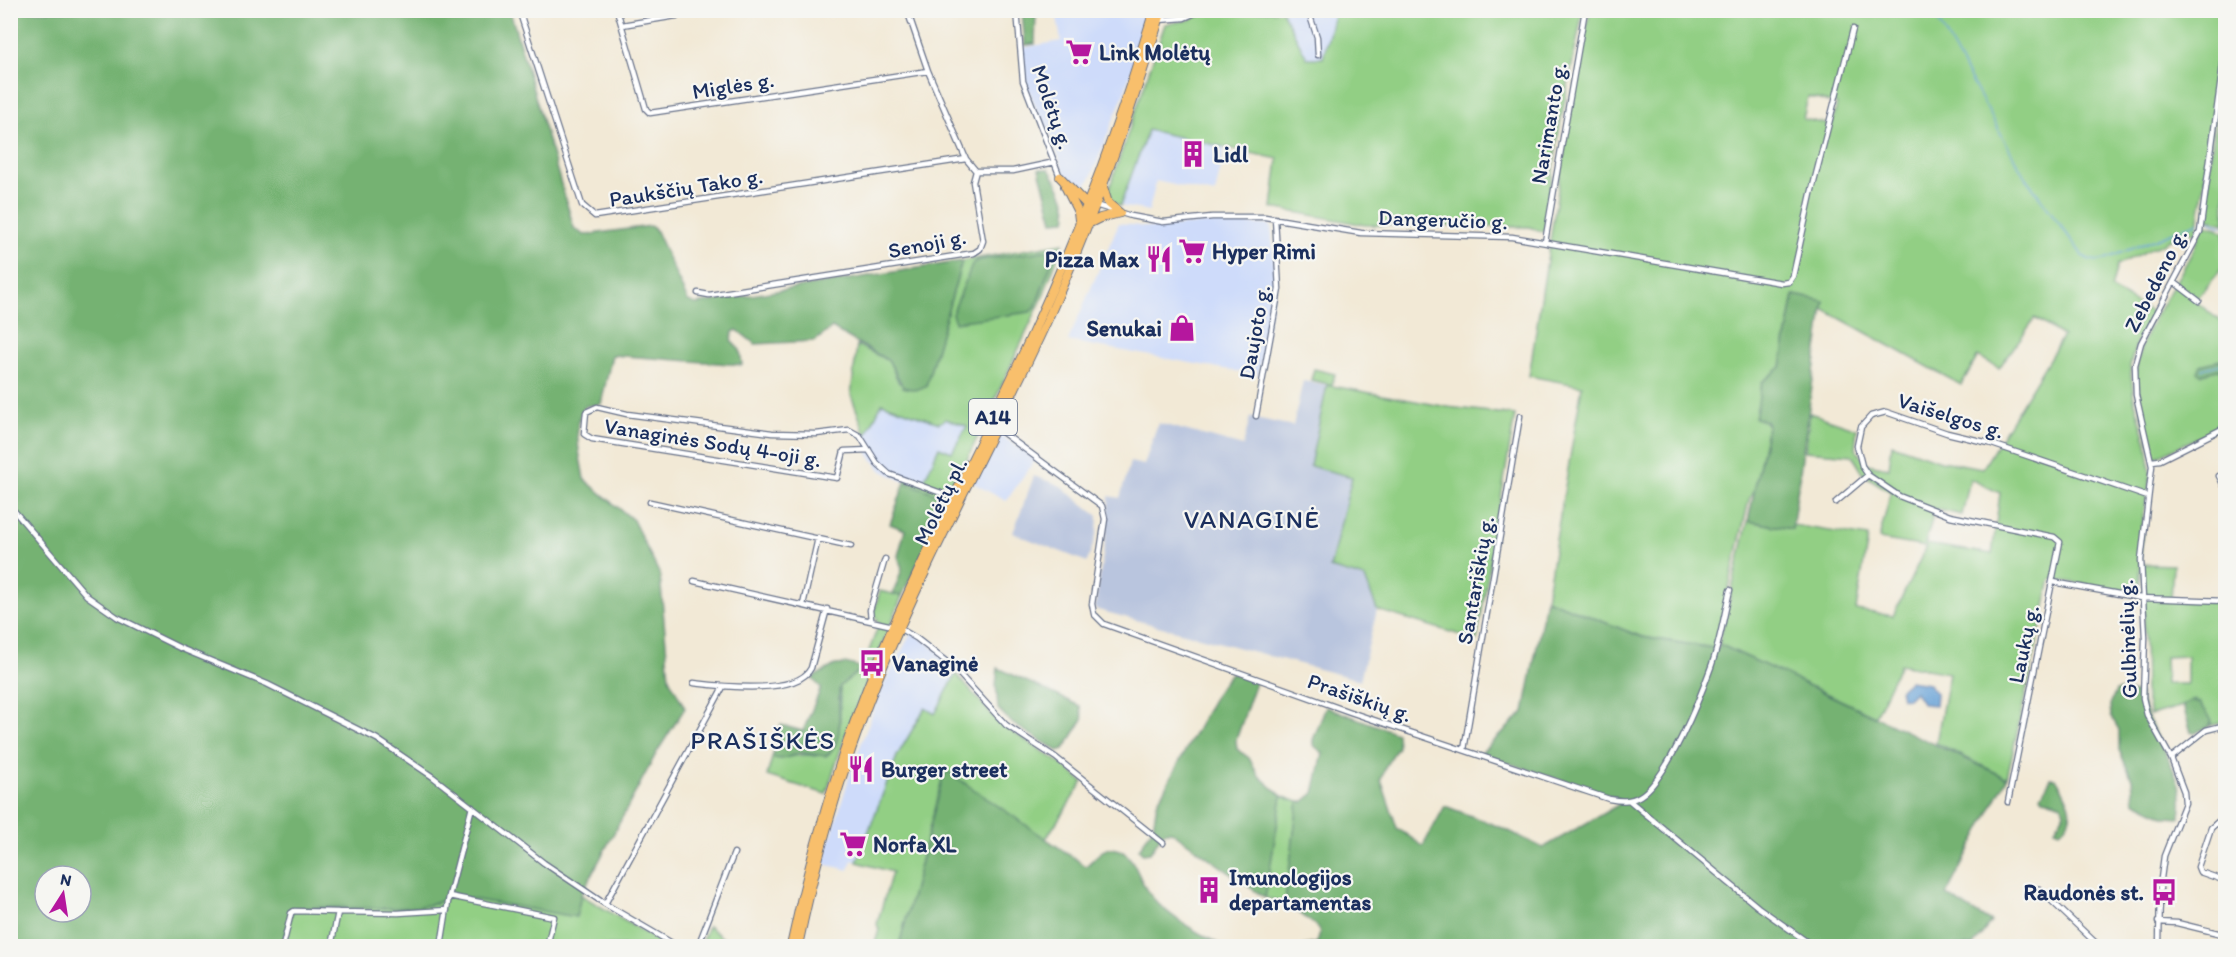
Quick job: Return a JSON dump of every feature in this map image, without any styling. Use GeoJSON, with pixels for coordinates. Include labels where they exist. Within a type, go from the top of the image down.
{"type":"FeatureCollection","features":[{"type":"Feature","properties":{"kind":"highway","name":"Molėtų pl."},"geometry":{"type":"LineString","coordinates":[[798,946],[818,859],[838,790],[896,628],[1047,321],[1093,203],[1154,10]]}},
{"type":"Feature","properties":{"kind":"highway","name":"Molėtų pl."},"geometry":{"type":"LineString","coordinates":[[1099,183],[1161,15]]}},
{"type":"Feature","properties":{"kind":"highway"},"geometry":{"type":"LineString","coordinates":[[1060,177],[1070,190],[1078,212],[1086,222]]}},
{"type":"Feature","properties":{"kind":"highway"},"geometry":{"type":"LineString","coordinates":[[1070,190],[1084,189],[1099,183],[1108,203],[1119,213]]}},
{"type":"Feature","properties":{"kind":"highway"},"geometry":{"type":"LineString","coordinates":[[1070,190],[1093,203],[1086,222]]}},
{"type":"Feature","properties":{"kind":"highway"},"geometry":{"type":"LineString","coordinates":[[1086,222],[1119,213]]}},
{"type":"Feature","properties":{"kind":"highway","name":"Molėtų pl."},"geometry":{"type":"LineString","coordinates":[[791,946],[833,784],[857,716],[954,498],[1086,222]]}},
{"type":"Feature","properties":{"kind":"street","name":"Paukščių Tako g."},"geometry":{"type":"LineString","coordinates":[[519,10],[582,205],[595,216],[966,159]]}},
{"type":"Feature","properties":{"kind":"street","name":"Miglės g."},"geometry":{"type":"LineString","coordinates":[[617,10],[646,109],[650,113],[928,71]]}},
{"type":"Feature","properties":{"kind":"street"},"geometry":{"type":"LineString","coordinates":[[622,25],[712,10]]}},
{"type":"Feature","properties":{"kind":"street"},"geometry":{"type":"LineString","coordinates":[[907,10],[928,71],[966,159],[976,171],[1013,171],[1055,162]]}},
{"type":"Feature","properties":{"kind":"street","name":"Molėtų g."},"geometry":{"type":"LineString","coordinates":[[1017,10],[1023,81],[1060,177]]}},
{"type":"Feature","properties":{"kind":"street"},"geometry":{"type":"LineString","coordinates":[[1161,15],[1184,18],[1202,10]]}},
{"type":"Feature","properties":{"kind":"street"},"geometry":{"type":"LineString","coordinates":[[1308,10],[1317,37],[1318,56]]}},
{"type":"Feature","properties":{"kind":"street","name":"Narimanto g."},"geometry":{"type":"LineString","coordinates":[[1545,242],[1585,10]]}},
{"type":"Feature","properties":{"kind":"street","name":"Dangeručio g."},"geometry":{"type":"LineString","coordinates":[[1093,203],[1119,213],[1163,222],[1212,217],[1275,218],[1361,233],[1476,235],[1545,242],[1771,281],[1789,282],[1793,276],[1821,153],[1853,29]]}},
{"type":"Feature","properties":{"kind":"street","name":"Zebedeno g."},"geometry":{"type":"LineString","coordinates":[[2148,497],[2152,461],[2136,394],[2135,365],[2141,343],[2200,232],[2226,42]]}},
{"type":"Feature","properties":{"kind":"street","name":"Senoji g."},"geometry":{"type":"LineString","coordinates":[[698,293],[709,295],[974,253],[980,249],[982,241],[973,182],[976,171]]}},
{"type":"Feature","properties":{"kind":"street","name":"Daujoto g."},"geometry":{"type":"LineString","coordinates":[[1256,416],[1279,289],[1275,218]]}},
{"type":"Feature","properties":{"kind":"street"},"geometry":{"type":"LineString","coordinates":[[2174,282],[2199,301]]}},
{"type":"Feature","properties":{"kind":"street","name":"Vanaginės Sodų 4-oji g."},"geometry":{"type":"LineString","coordinates":[[597,407],[627,414],[772,433],[816,434],[849,430],[860,436],[869,450],[844,451],[837,478],[592,439],[584,432],[585,417],[589,409],[597,407]]}},
{"type":"Feature","properties":{"kind":"street","name":"Vaišelgos g."},"geometry":{"type":"LineString","coordinates":[[1868,475],[1858,459],[1858,435],[1866,419],[1886,412],[1947,433],[1989,442],[2148,497]]}},
{"type":"Feature","properties":{"kind":"street","name":"Santariškių g."},"geometry":{"type":"LineString","coordinates":[[1464,750],[1520,416]]}},
{"type":"Feature","properties":{"kind":"street","name":"Prašiškių g."},"geometry":{"type":"LineString","coordinates":[[995,427],[1102,506],[1105,519],[1092,604],[1094,614],[1104,624],[1602,797],[1630,801]]}},
{"type":"Feature","properties":{"kind":"street"},"geometry":{"type":"LineString","coordinates":[[2152,461],[2160,460],[2226,427]]}},
{"type":"Feature","properties":{"kind":"street"},"geometry":{"type":"LineString","coordinates":[[869,450],[877,463],[889,474],[954,498]]}},
{"type":"Feature","properties":{"kind":"street"},"geometry":{"type":"LineString","coordinates":[[1836,502],[1868,475],[1899,496],[1950,516],[2057,538],[2061,544],[2053,582]]}},
{"type":"Feature","properties":{"kind":"street"},"geometry":{"type":"LineString","coordinates":[[2219,476],[2226,490]]}},
{"type":"Feature","properties":{"kind":"street","name":"Gulbinėlių g."},"geometry":{"type":"LineString","coordinates":[[2148,497],[2141,560],[2141,598],[2144,616],[2144,707],[2171,759],[2184,792],[2185,803],[2164,856],[2158,946]]}},
{"type":"Feature","properties":{"kind":"street"},"geometry":{"type":"LineString","coordinates":[[650,502],[851,546]]}},
{"type":"Feature","properties":{"kind":"street"},"geometry":{"type":"LineString","coordinates":[[10,506],[87,596],[100,607],[180,648],[267,684],[377,739],[433,777],[544,863],[605,904],[677,946]]}},
{"type":"Feature","properties":{"kind":"street"},"geometry":{"type":"LineString","coordinates":[[803,605],[819,538]]}},
{"type":"Feature","properties":{"kind":"street"},"geometry":{"type":"LineString","coordinates":[[871,620],[870,610],[885,559]]}},
{"type":"Feature","properties":{"kind":"street"},"geometry":{"type":"LineString","coordinates":[[694,581],[871,620],[896,628],[916,638],[952,666],[1006,725],[1055,757],[1163,843]]}},
{"type":"Feature","properties":{"kind":"street","name":"Laukų g."},"geometry":{"type":"LineString","coordinates":[[2008,802],[2053,582],[2141,598],[2226,601]]}},
{"type":"Feature","properties":{"kind":"street"},"geometry":{"type":"LineString","coordinates":[[1730,590],[1712,666],[1667,765],[1652,787],[1630,801],[1758,907],[1813,946]]}},
{"type":"Feature","properties":{"kind":"street"},"geometry":{"type":"LineString","coordinates":[[694,683],[723,687],[780,685],[806,676],[811,669],[827,609]]}},
{"type":"Feature","properties":{"kind":"street"},"geometry":{"type":"LineString","coordinates":[[605,904],[723,687]]}},
{"type":"Feature","properties":{"kind":"street"},"geometry":{"type":"LineString","coordinates":[[2171,759],[2206,730],[2226,725]]}},
{"type":"Feature","properties":{"kind":"street"},"geometry":{"type":"LineString","coordinates":[[454,946],[441,945],[449,896],[472,807]]}},
{"type":"Feature","properties":{"kind":"street"},"geometry":{"type":"LineString","coordinates":[[2226,815],[2211,828],[2198,867],[2200,872],[2226,881]]}},
{"type":"Feature","properties":{"kind":"street"},"geometry":{"type":"LineString","coordinates":[[698,946],[734,853]]}},
{"type":"Feature","properties":{"kind":"street"},"geometry":{"type":"LineString","coordinates":[[2040,889],[2099,946]]}},
{"type":"Feature","properties":{"kind":"street"},"geometry":{"type":"LineString","coordinates":[[449,896],[554,917],[547,946]]}},
{"type":"Feature","properties":{"kind":"street"},"geometry":{"type":"LineString","coordinates":[[283,946],[291,913],[294,911],[398,913],[447,910]]}},
{"type":"Feature","properties":{"kind":"street"},"geometry":{"type":"LineString","coordinates":[[331,946],[338,912]]}},
{"type":"Feature","properties":{"kind":"street"},"geometry":{"type":"LineString","coordinates":[[2158,922],[2176,923],[2226,935]]}},
{"type":"Feature","properties":{"kind":"street"},"geometry":{"type":"LineString","coordinates":[[664,946],[666,940]]}},
{"type":"Feature","properties":{"kind":"shaded area"},"geometry":{"type":"Polygon","coordinates":[[[1056,11],[1151,11],[1125,91],[1091,177],[1087,184],[1077,188],[1072,187],[1065,176],[1052,137],[1036,109],[1026,83],[1024,67],[1022,48],[1061,41],[1056,11]]]}},
{"type":"Feature","properties":{"kind":"shaded area"},"geometry":{"type":"Polygon","coordinates":[[[1282,11],[1335,11],[1323,58],[1307,58],[1282,11]]]}},
{"type":"Feature","properties":{"kind":"shaded area"},"geometry":{"type":"Polygon","coordinates":[[[1148,130],[1225,147],[1215,194],[1156,181],[1149,211],[1120,206],[1148,130]]]}},
{"type":"Feature","properties":{"kind":"shaded area"},"geometry":{"type":"Polygon","coordinates":[[[1220,222],[1271,225],[1276,284],[1258,375],[1068,341],[1119,223],[1152,228],[1220,222]]]}},
{"type":"Feature","properties":{"kind":"shaded area"},"geometry":{"type":"Polygon","coordinates":[[[1303,381],[1327,385],[1310,466],[1352,477],[1330,567],[1365,578],[1377,610],[1360,680],[1098,610],[1095,607],[1108,523],[1109,496],[1120,498],[1130,462],[1144,465],[1158,423],[1243,446],[1250,417],[1293,426],[1303,381]]]}},
{"type":"Feature","properties":{"kind":"shaded area"},"geometry":{"type":"Polygon","coordinates":[[[882,403],[939,423],[946,418],[967,426],[952,452],[938,447],[923,483],[906,477],[905,482],[882,471],[868,454],[866,436],[882,403]]]}},
{"type":"Feature","properties":{"kind":"shaded area"},"geometry":{"type":"Polygon","coordinates":[[[997,433],[1036,459],[1006,501],[973,483],[997,433]]]}},
{"type":"Feature","properties":{"kind":"shaded area"},"geometry":{"type":"Polygon","coordinates":[[[1034,476],[1059,485],[1098,516],[1097,533],[1087,562],[1013,533],[1034,476]]]}},
{"type":"Feature","properties":{"kind":"shaded area"},"geometry":{"type":"Polygon","coordinates":[[[912,631],[959,668],[935,714],[925,709],[897,756],[857,862],[852,860],[849,870],[823,864],[851,771],[882,688],[912,631]]]}},
{"type":"Feature","properties":{"kind":"green space"},"geometry":{"type":"Polygon","coordinates":[[[10,11],[510,11],[574,228],[584,235],[650,226],[655,229],[688,301],[696,304],[962,261],[926,386],[916,390],[903,387],[889,361],[832,328],[815,341],[755,344],[737,330],[733,332],[731,341],[740,350],[742,365],[612,355],[601,404],[586,406],[579,421],[578,441],[584,479],[633,520],[660,575],[669,678],[685,708],[657,752],[581,895],[576,917],[449,895],[438,902],[400,908],[308,907],[293,909],[282,946],[11,946],[10,11]]]}},
{"type":"Feature","properties":{"kind":"green space"},"geometry":{"type":"Polygon","coordinates":[[[1022,11],[1036,11],[1035,44],[1025,45],[1022,11]]]}},
{"type":"Feature","properties":{"kind":"green space"},"geometry":{"type":"Polygon","coordinates":[[[1206,11],[1282,11],[1307,58],[1323,58],[1335,11],[1583,11],[1560,124],[1544,232],[1529,227],[1365,225],[1272,208],[1278,159],[1148,130],[1120,206],[1112,202],[1108,192],[1165,24],[1189,20],[1206,11]]]}},
{"type":"Feature","properties":{"kind":"green space"},"geometry":{"type":"Polygon","coordinates":[[[1590,11],[2225,11],[2225,33],[2197,234],[2189,231],[2117,265],[2111,289],[2154,313],[2136,344],[2130,366],[2134,399],[2147,443],[2151,474],[2143,517],[2139,593],[2051,579],[2007,778],[1936,743],[1949,673],[1900,664],[1875,716],[1719,644],[1748,521],[1792,529],[1793,525],[1868,537],[1856,610],[1893,616],[1926,547],[1879,539],[1891,492],[1864,475],[1852,455],[1805,451],[1810,413],[1857,429],[1855,449],[1867,464],[1889,468],[1892,444],[1941,461],[1983,468],[2063,336],[2035,318],[1999,368],[1978,356],[1961,385],[1823,309],[1824,301],[1794,295],[1781,367],[1764,420],[1768,426],[1755,487],[1749,500],[1715,648],[1642,637],[1546,599],[1582,386],[1529,376],[1569,119],[1590,11]],[[1808,97],[1803,119],[1832,125],[1837,104],[1808,97]],[[1970,479],[1962,515],[1935,509],[1925,544],[1992,554],[2000,493],[1970,479]]]}},
{"type":"Feature","properties":{"kind":"green space"},"geometry":{"type":"Polygon","coordinates":[[[2225,61],[2225,223],[2205,218],[2209,168],[2225,61]]]}},
{"type":"Feature","properties":{"kind":"green space"},"geometry":{"type":"Polygon","coordinates":[[[1039,169],[1049,169],[1059,187],[1067,207],[1066,220],[1053,221],[1039,169]]]}},
{"type":"Feature","properties":{"kind":"green space"},"geometry":{"type":"Polygon","coordinates":[[[2203,225],[2217,228],[2225,233],[2225,265],[2195,301],[2225,325],[2225,359],[2201,365],[2201,374],[2225,368],[2225,425],[2154,458],[2136,383],[2139,354],[2155,317],[2187,262],[2203,225]]]}},
{"type":"Feature","properties":{"kind":"green space"},"geometry":{"type":"Polygon","coordinates":[[[1063,243],[1041,301],[949,498],[905,482],[906,477],[923,483],[939,447],[952,452],[967,426],[946,419],[939,423],[882,403],[866,436],[851,395],[857,345],[889,361],[899,383],[926,386],[962,261],[1063,243]],[[1050,250],[979,260],[973,263],[1030,312],[1035,308],[1054,256],[1050,250]]]}},
{"type":"Feature","properties":{"kind":"green space"},"geometry":{"type":"Polygon","coordinates":[[[1050,250],[1054,252],[1054,256],[1035,308],[1030,312],[955,322],[952,314],[973,263],[979,260],[1050,250]]]}},
{"type":"Feature","properties":{"kind":"green space"},"geometry":{"type":"Polygon","coordinates":[[[1794,295],[1824,301],[1792,529],[1748,521],[1768,426],[1767,422],[1755,418],[1762,382],[1781,367],[1794,295]]]}},
{"type":"Feature","properties":{"kind":"green space"},"geometry":{"type":"Polygon","coordinates":[[[2225,359],[2225,368],[2201,374],[2198,372],[2201,365],[2225,359]]]}},
{"type":"Feature","properties":{"kind":"green space"},"geometry":{"type":"Polygon","coordinates":[[[1314,369],[1335,374],[1332,385],[1311,380],[1314,369]]]}},
{"type":"Feature","properties":{"kind":"green space"},"geometry":{"type":"Polygon","coordinates":[[[1327,385],[1448,407],[1515,415],[1477,640],[1377,610],[1365,578],[1330,568],[1352,477],[1310,466],[1327,385]]]}},
{"type":"Feature","properties":{"kind":"green space"},"geometry":{"type":"Polygon","coordinates":[[[905,482],[949,498],[902,596],[893,594],[902,569],[898,556],[905,530],[890,524],[905,482]]]}},
{"type":"Feature","properties":{"kind":"green space"},"geometry":{"type":"Polygon","coordinates":[[[2143,564],[2173,565],[2171,600],[2225,602],[2225,722],[2209,726],[2212,723],[2195,700],[2183,706],[2150,715],[2145,691],[2143,564]],[[2187,656],[2165,657],[2166,684],[2187,684],[2187,656]]]}},
{"type":"Feature","properties":{"kind":"green space"},"geometry":{"type":"Polygon","coordinates":[[[880,591],[902,596],[846,733],[826,794],[767,776],[772,758],[816,756],[835,746],[840,725],[840,686],[863,667],[879,624],[874,612],[880,591]]]}},
{"type":"Feature","properties":{"kind":"green space"},"geometry":{"type":"Polygon","coordinates":[[[1546,599],[1642,637],[1718,649],[1719,644],[2007,778],[1946,895],[1991,922],[1973,946],[1303,946],[1317,943],[1320,932],[1315,925],[1285,902],[1298,802],[1303,802],[1314,793],[1323,753],[1313,745],[1313,740],[1326,707],[1397,733],[1398,747],[1386,765],[1381,780],[1397,828],[1423,846],[1445,806],[1505,829],[1543,848],[1618,805],[1617,798],[1480,754],[1524,712],[1546,599]]]}},
{"type":"Feature","properties":{"kind":"green space"},"geometry":{"type":"Polygon","coordinates":[[[849,664],[863,668],[840,686],[839,733],[833,750],[826,756],[800,753],[782,759],[772,758],[781,725],[803,731],[821,688],[812,678],[835,665],[849,664]]]}},
{"type":"Feature","properties":{"kind":"green space"},"geometry":{"type":"Polygon","coordinates":[[[998,668],[1080,706],[1083,719],[1064,749],[1058,751],[1013,724],[998,709],[996,684],[998,668]]]}},
{"type":"Feature","properties":{"kind":"green space"},"geometry":{"type":"Polygon","coordinates":[[[1231,673],[1256,682],[1236,740],[1237,749],[1249,758],[1259,776],[1282,796],[1265,898],[1171,831],[1163,833],[1150,853],[1143,854],[1139,849],[1153,827],[1157,803],[1218,690],[1231,673]]]}},
{"type":"Feature","properties":{"kind":"green space"},"geometry":{"type":"Polygon","coordinates":[[[956,674],[1000,724],[1056,760],[1083,782],[1045,840],[947,771],[942,780],[899,946],[874,946],[879,930],[877,924],[892,872],[857,862],[897,756],[925,708],[935,714],[956,674]]]}},
{"type":"Feature","properties":{"kind":"green space"},"geometry":{"type":"Polygon","coordinates":[[[2116,691],[2140,694],[2151,725],[2180,788],[2179,818],[2166,817],[2134,801],[2132,779],[2119,750],[2119,730],[2111,716],[2110,705],[2116,691]]]}},
{"type":"Feature","properties":{"kind":"green space"},"geometry":{"type":"Polygon","coordinates":[[[2191,700],[2200,703],[2212,720],[2209,726],[2195,733],[2191,732],[2183,706],[2191,700]]]}},
{"type":"Feature","properties":{"kind":"green space"},"geometry":{"type":"Polygon","coordinates":[[[947,771],[1086,866],[1107,849],[1122,851],[1132,861],[1148,892],[1164,909],[1182,923],[1222,946],[899,946],[942,780],[947,771]]]}},
{"type":"Feature","properties":{"kind":"green space"},"geometry":{"type":"Polygon","coordinates":[[[2051,778],[2056,778],[2070,805],[2070,819],[2060,831],[2055,829],[2065,812],[2064,808],[2041,796],[2051,778]]]}},
{"type":"Feature","properties":{"kind":"green space"},"geometry":{"type":"Polygon","coordinates":[[[1282,796],[1298,802],[1285,902],[1265,898],[1282,796]]]}},
{"type":"Feature","properties":{"kind":"green space"},"geometry":{"type":"Polygon","coordinates":[[[449,895],[576,917],[581,895],[667,946],[282,946],[293,910],[436,904],[449,895]]]}},
{"type":"Feature","properties":{"kind":"green space"},"geometry":{"type":"Polygon","coordinates":[[[708,926],[729,943],[741,946],[700,946],[708,926]]]}},
{"type":"Feature","properties":{"kind":"water"},"geometry":{"type":"Polygon","coordinates":[[[1909,681],[1929,684],[1936,693],[1935,705],[1923,704],[1915,692],[1908,699],[1902,698],[1900,689],[1909,681]]]}},
{"type":"Feature","properties":{"kind":"waterway"},"geometry":{"type":"LineString","coordinates":[[1932,10],[2025,177],[2083,256],[2090,260],[2100,261],[2199,222]]}},
{"type":"Feature","properties":{"kind":"waterway"},"geometry":{"type":"LineString","coordinates":[[2209,221],[2226,227]]}},
{"type":"Feature","properties":{"kind":"waterway"},"geometry":{"type":"LineString","coordinates":[[2202,369],[2226,363]]}},
{"type":"Feature","properties":{"kind":"place","name":"Link Molėtų"},"geometry":{"type":"Point","coordinates":[1079,52]}},
{"type":"Feature","properties":{"kind":"place","name":"Lidl"},"geometry":{"type":"Point","coordinates":[1193,154]}},
{"type":"Feature","properties":{"kind":"place","name":"Hyper Rimi"},"geometry":{"type":"Point","coordinates":[1192,251]}},
{"type":"Feature","properties":{"kind":"place","name":"Pizza Max"},"geometry":{"type":"Point","coordinates":[1159,259]}},
{"type":"Feature","properties":{"kind":"place","name":"Senukai"},"geometry":{"type":"Point","coordinates":[1182,328]}},
{"type":"Feature","properties":{"kind":"place","name":"Vanaginė"},"geometry":{"type":"Point","coordinates":[872,663]}},
{"type":"Feature","properties":{"kind":"place","name":"Burger street"},"geometry":{"type":"Point","coordinates":[861,769]}},
{"type":"Feature","properties":{"kind":"place","name":"Norfa XL"},"geometry":{"type":"Point","coordinates":[853,844]}},
{"type":"Feature","properties":{"kind":"place","name":"Imunologijos departamentas"},"geometry":{"type":"Point","coordinates":[1209,890]}},
{"type":"Feature","properties":{"kind":"place","name":"Raudonės st."},"geometry":{"type":"Point","coordinates":[2164,892]}},
{"type":"Feature","properties":{"kind":"district","name":"VANAGINĖ"},"geometry":{"type":"Point","coordinates":[1252,519]}},
{"type":"Feature","properties":{"kind":"district","name":"PRAŠIŠKĖS"},"geometry":{"type":"Point","coordinates":[763,740]}}]}
